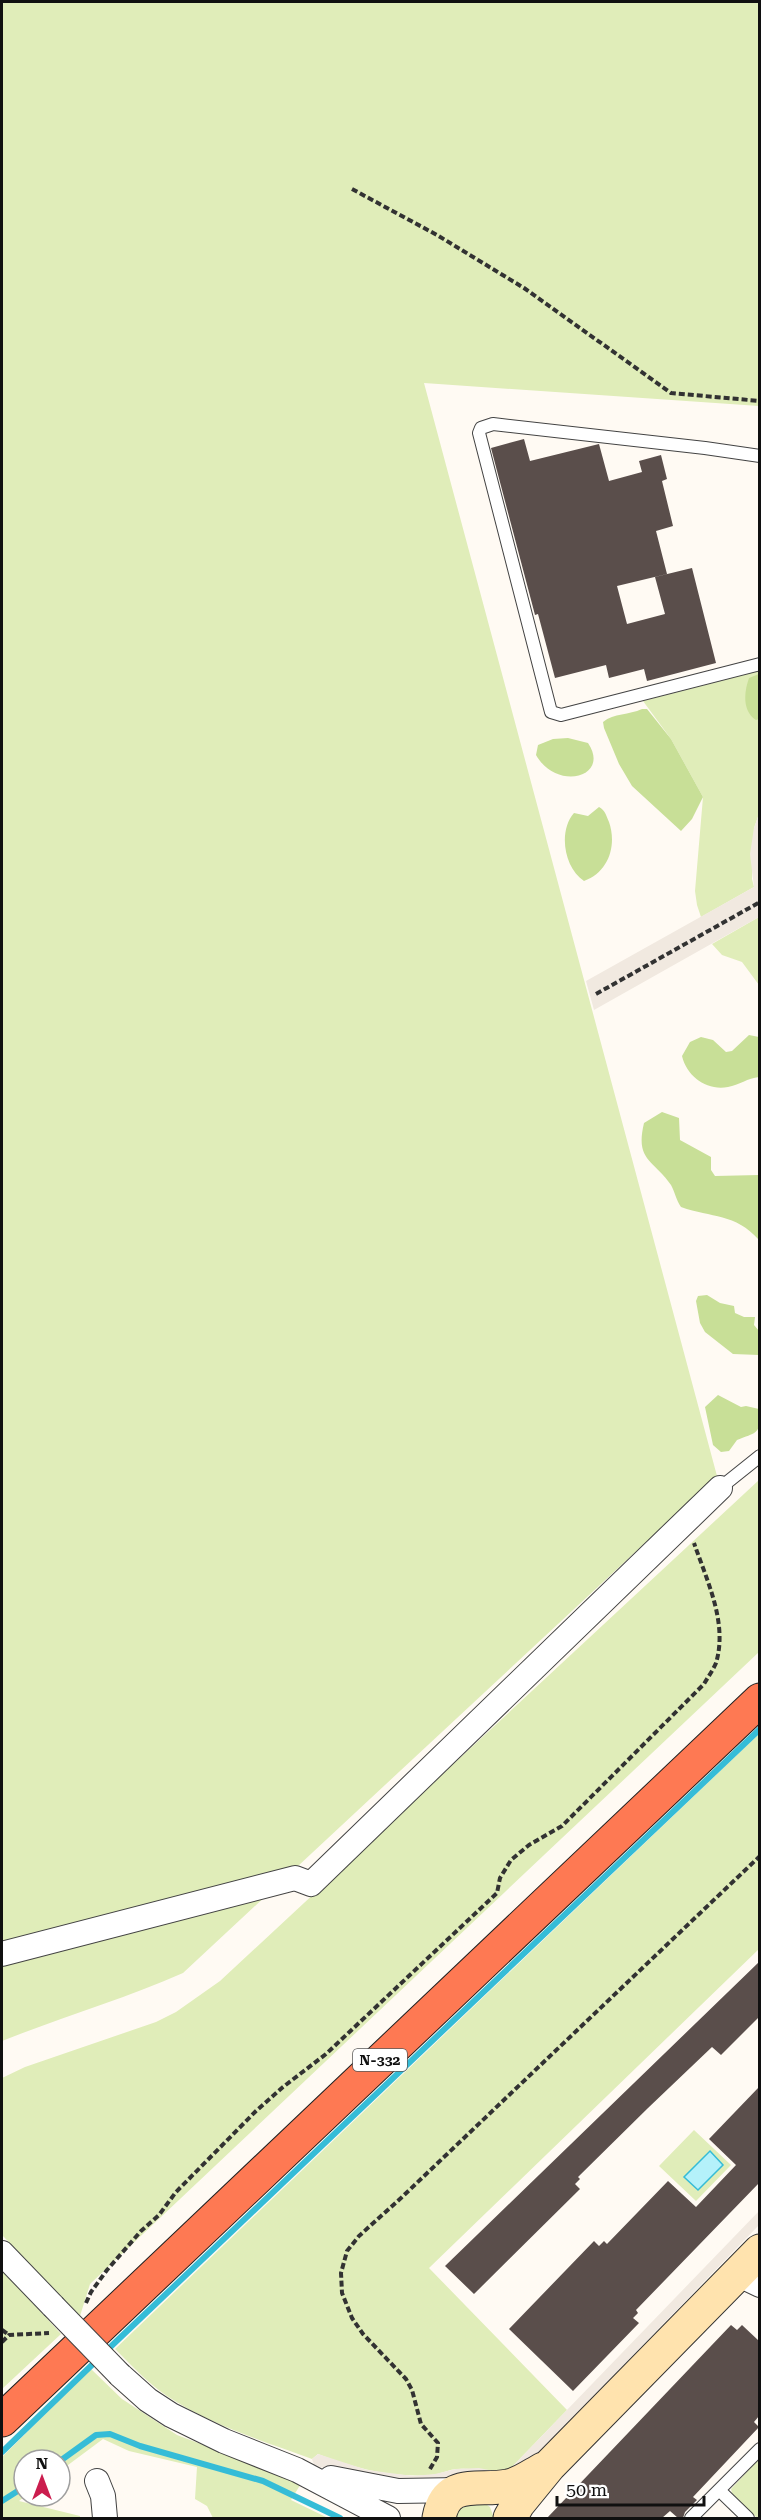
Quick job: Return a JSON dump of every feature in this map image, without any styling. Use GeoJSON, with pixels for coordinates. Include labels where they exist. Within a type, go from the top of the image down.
{"type":"FeatureCollection","features":[{"type":"Feature","properties":{"kind":"highway","name":"N-332"},"geometry":{"type":"LineString","coordinates":[[2,2420],[759,1700]]}},
{"type":"Feature","properties":{"kind":"street"},"geometry":{"type":"LineString","coordinates":[[2,1954],[295,1878],[312,1884],[720,1488]]}},
{"type":"Feature","properties":{"kind":"street"},"geometry":{"type":"LineString","coordinates":[[509,2518],[549,2466],[748,2280],[759,2251]]}},
{"type":"Feature","properties":{"kind":"street"},"geometry":{"type":"LineString","coordinates":[[2,2253],[120,2375],[148,2400],[171,2415],[215,2437],[297,2470],[388,2518]]}},
{"type":"Feature","properties":{"kind":"street"},"geometry":{"type":"LineString","coordinates":[[297,2470],[376,2488],[416,2491],[510,2486],[549,2466]]}},
{"type":"Feature","properties":{"kind":"street"},"geometry":{"type":"LineString","coordinates":[[97,2481],[103,2496],[105,2518]]}},
{"type":"Feature","properties":{"kind":"street"},"geometry":{"type":"LineString","coordinates":[[439,2518],[442,2506],[449,2496],[470,2489],[498,2498],[509,2518]]}},
{"type":"Feature","properties":{"kind":"lane"},"geometry":{"type":"LineString","coordinates":[[759,456],[494,423],[481,428],[479,433],[551,712],[561,715],[759,664]]}},
{"type":"Feature","properties":{"kind":"lane"},"geometry":{"type":"LineString","coordinates":[[720,1488],[759,1456]]}},
{"type":"Feature","properties":{"kind":"lane"},"geometry":{"type":"LineString","coordinates":[[691,2518],[759,2449]]}},
{"type":"Feature","properties":{"kind":"lane"},"geometry":{"type":"LineString","coordinates":[[719,2490],[748,2518]]}},
{"type":"Feature","properties":{"kind":"path"},"geometry":{"type":"LineString","coordinates":[[352,189],[437,235],[524,288],[671,393],[759,401]]}},
{"type":"Feature","properties":{"kind":"path"},"geometry":{"type":"LineString","coordinates":[[596,994],[759,902]]}},
{"type":"Feature","properties":{"kind":"path"},"geometry":{"type":"LineString","coordinates":[[84,2309],[91,2292],[107,2270],[141,2231],[159,2215],[176,2192],[256,2111],[326,2054],[497,1893],[500,1878],[511,1860],[529,1845],[562,1826],[704,1684],[716,1664],[721,1635],[716,1608],[687,1521]]}},
{"type":"Feature","properties":{"kind":"path"},"geometry":{"type":"LineString","coordinates":[[416,2491],[437,2457],[438,2444],[422,2424],[412,2390],[406,2379],[363,2334],[349,2311],[342,2293],[341,2273],[347,2251],[359,2236],[759,1856]]}},
{"type":"Feature","properties":{"kind":"path"},"geometry":{"type":"LineString","coordinates":[[2,2330],[9,2335],[58,2333]]}},
{"type":"Feature","properties":{"kind":"path"},"geometry":{"type":"LineString","coordinates":[[2,2342],[9,2335]]}},
{"type":"Feature","properties":{"kind":"green space"},"geometry":{"type":"Polygon","coordinates":[[[2,2],[759,2],[759,406],[424,383],[717,1476],[183,1973],[2,2041],[2,2]]]}},
{"type":"Feature","properties":{"kind":"green space"},"geometry":{"type":"Polygon","coordinates":[[[759,671],[759,814],[754,828],[752,879],[754,887],[701,917],[695,891],[703,797],[671,739],[643,701],[759,671]]]}},
{"type":"Feature","properties":{"kind":"green space"},"geometry":{"type":"Polygon","coordinates":[[[759,674],[759,719],[756,720],[748,712],[745,695],[749,678],[759,674]]]}},
{"type":"Feature","properties":{"kind":"green space"},"geometry":{"type":"Polygon","coordinates":[[[647,709],[671,739],[703,797],[692,819],[681,831],[632,786],[619,764],[604,728],[603,722],[607,719],[647,709]]]}},
{"type":"Feature","properties":{"kind":"green space"},"geometry":{"type":"Polygon","coordinates":[[[568,738],[588,743],[593,755],[593,764],[578,776],[556,774],[545,767],[536,755],[538,745],[553,739],[568,738]]]}},
{"type":"Feature","properties":{"kind":"green space"},"geometry":{"type":"Polygon","coordinates":[[[599,807],[604,811],[609,822],[611,848],[609,857],[600,871],[584,881],[577,875],[568,859],[565,849],[566,829],[574,813],[588,816],[599,807]]]}},
{"type":"Feature","properties":{"kind":"green space"},"geometry":{"type":"Polygon","coordinates":[[[759,917],[759,985],[742,962],[722,955],[712,944],[759,917]]]}},
{"type":"Feature","properties":{"kind":"green space"},"geometry":{"type":"Polygon","coordinates":[[[749,1035],[759,1037],[759,1077],[720,1088],[699,1081],[688,1070],[682,1056],[690,1042],[701,1037],[713,1040],[726,1052],[732,1051],[749,1035]]]}},
{"type":"Feature","properties":{"kind":"green space"},"geometry":{"type":"Polygon","coordinates":[[[662,1112],[679,1118],[680,1140],[711,1157],[711,1170],[715,1176],[759,1175],[759,1240],[750,1231],[732,1221],[681,1207],[671,1185],[647,1158],[642,1145],[644,1123],[662,1112]]]}},
{"type":"Feature","properties":{"kind":"green space"},"geometry":{"type":"Polygon","coordinates":[[[707,1295],[720,1303],[734,1306],[735,1313],[744,1317],[755,1317],[754,1325],[759,1331],[759,1355],[733,1354],[705,1332],[700,1323],[696,1301],[698,1296],[707,1295]]]}},
{"type":"Feature","properties":{"kind":"green space"},"geometry":{"type":"Polygon","coordinates":[[[718,1395],[741,1407],[759,1409],[757,1431],[737,1440],[729,1451],[721,1452],[713,1445],[705,1407],[718,1395]]]}},
{"type":"Feature","properties":{"kind":"green space"},"geometry":{"type":"Polygon","coordinates":[[[759,1480],[759,1652],[90,2284],[80,2316],[2,2235],[2,2078],[25,2067],[156,2022],[176,2012],[220,1981],[759,1480]]]}},
{"type":"Feature","properties":{"kind":"green space"},"geometry":{"type":"Polygon","coordinates":[[[759,1734],[759,1949],[429,2268],[567,2410],[509,2470],[464,2469],[416,2476],[359,2468],[318,2454],[312,2459],[201,2416],[167,2396],[115,2349],[759,1734]]]}},
{"type":"Feature","properties":{"kind":"green space"},"geometry":{"type":"Polygon","coordinates":[[[694,2130],[731,2165],[696,2201],[659,2166],[694,2130]]]}},
{"type":"Feature","properties":{"kind":"green space"},"geometry":{"type":"Polygon","coordinates":[[[2,2269],[61,2334],[2,2389],[2,2269]]]}},
{"type":"Feature","properties":{"kind":"green space"},"geometry":{"type":"Polygon","coordinates":[[[91,2369],[122,2399],[177,2435],[302,2482],[291,2500],[328,2518],[213,2518],[207,2506],[195,2499],[197,2467],[129,2451],[103,2439],[72,2462],[72,2448],[12,2448],[12,2508],[47,2508],[80,2516],[80,2518],[2,2518],[2,2457],[91,2369]]]}},
{"type":"Feature","properties":{"kind":"green space"},"geometry":{"type":"Polygon","coordinates":[[[759,2459],[760,2518],[757,2518],[732,2493],[731,2489],[759,2459]]]}},
{"type":"Feature","properties":{"kind":"green space"},"geometry":{"type":"Polygon","coordinates":[[[484,2503],[490,2507],[494,2518],[451,2518],[459,2505],[484,2503]]]}},
{"type":"Feature","properties":{"kind":"shaded area"},"geometry":{"type":"Polygon","coordinates":[[[759,814],[759,917],[594,1010],[586,981],[754,887],[750,854],[754,828],[759,814]]]}},
{"type":"Feature","properties":{"kind":"shaded area"},"geometry":{"type":"Polygon","coordinates":[[[759,2211],[759,2225],[520,2472],[435,2483],[336,2472],[314,2465],[312,2459],[318,2454],[367,2470],[413,2476],[456,2469],[479,2468],[499,2472],[509,2470],[759,2211]]]}},
{"type":"Feature","properties":{"kind":"water"},"geometry":{"type":"Polygon","coordinates":[[[710,2151],[723,2165],[698,2190],[684,2177],[710,2151]]]}},
{"type":"Feature","properties":{"kind":"building"},"geometry":{"type":"Polygon","coordinates":[[[524,439],[530,461],[599,444],[609,481],[642,472],[639,461],[661,455],[667,479],[662,481],[673,526],[656,531],[667,574],[617,586],[627,624],[665,614],[655,577],[692,568],[716,663],[647,681],[644,669],[609,678],[606,665],[555,678],[538,614],[535,615],[491,448],[524,439]]]}},
{"type":"Feature","properties":{"kind":"building"},"geometry":{"type":"Polygon","coordinates":[[[759,1962],[759,2017],[721,2055],[712,2047],[648,2108],[578,2177],[580,2179],[575,2184],[580,2189],[474,2294],[445,2266],[759,1962]]]}},
{"type":"Feature","properties":{"kind":"building"},"geometry":{"type":"Polygon","coordinates":[[[759,2087],[759,2183],[636,2310],[638,2313],[633,2318],[639,2323],[573,2391],[509,2329],[594,2241],[599,2246],[604,2241],[607,2244],[668,2181],[696,2207],[736,2165],[709,2139],[759,2087]]]}},
{"type":"Feature","properties":{"kind":"building"},"geometry":{"type":"Polygon","coordinates":[[[731,2325],[737,2330],[742,2325],[759,2341],[759,2416],[754,2422],[759,2427],[693,2497],[697,2500],[685,2512],[683,2518],[678,2518],[670,2511],[662,2518],[547,2518],[731,2325]]]}},
{"type":"Feature","properties":{"kind":"waterway"},"geometry":{"type":"LineString","coordinates":[[104,2353],[760,1729]]}},
{"type":"Feature","properties":{"kind":"waterway"},"geometry":{"type":"LineString","coordinates":[[2,2452],[97,2360]]}},
{"type":"Feature","properties":{"kind":"waterway"},"geometry":{"type":"LineString","coordinates":[[72,2452],[96,2435],[110,2434],[140,2446],[263,2481],[340,2518]]}},
{"type":"Feature","properties":{"kind":"waterway"},"geometry":{"type":"LineString","coordinates":[[2,2501],[12,2495]]}}]}
